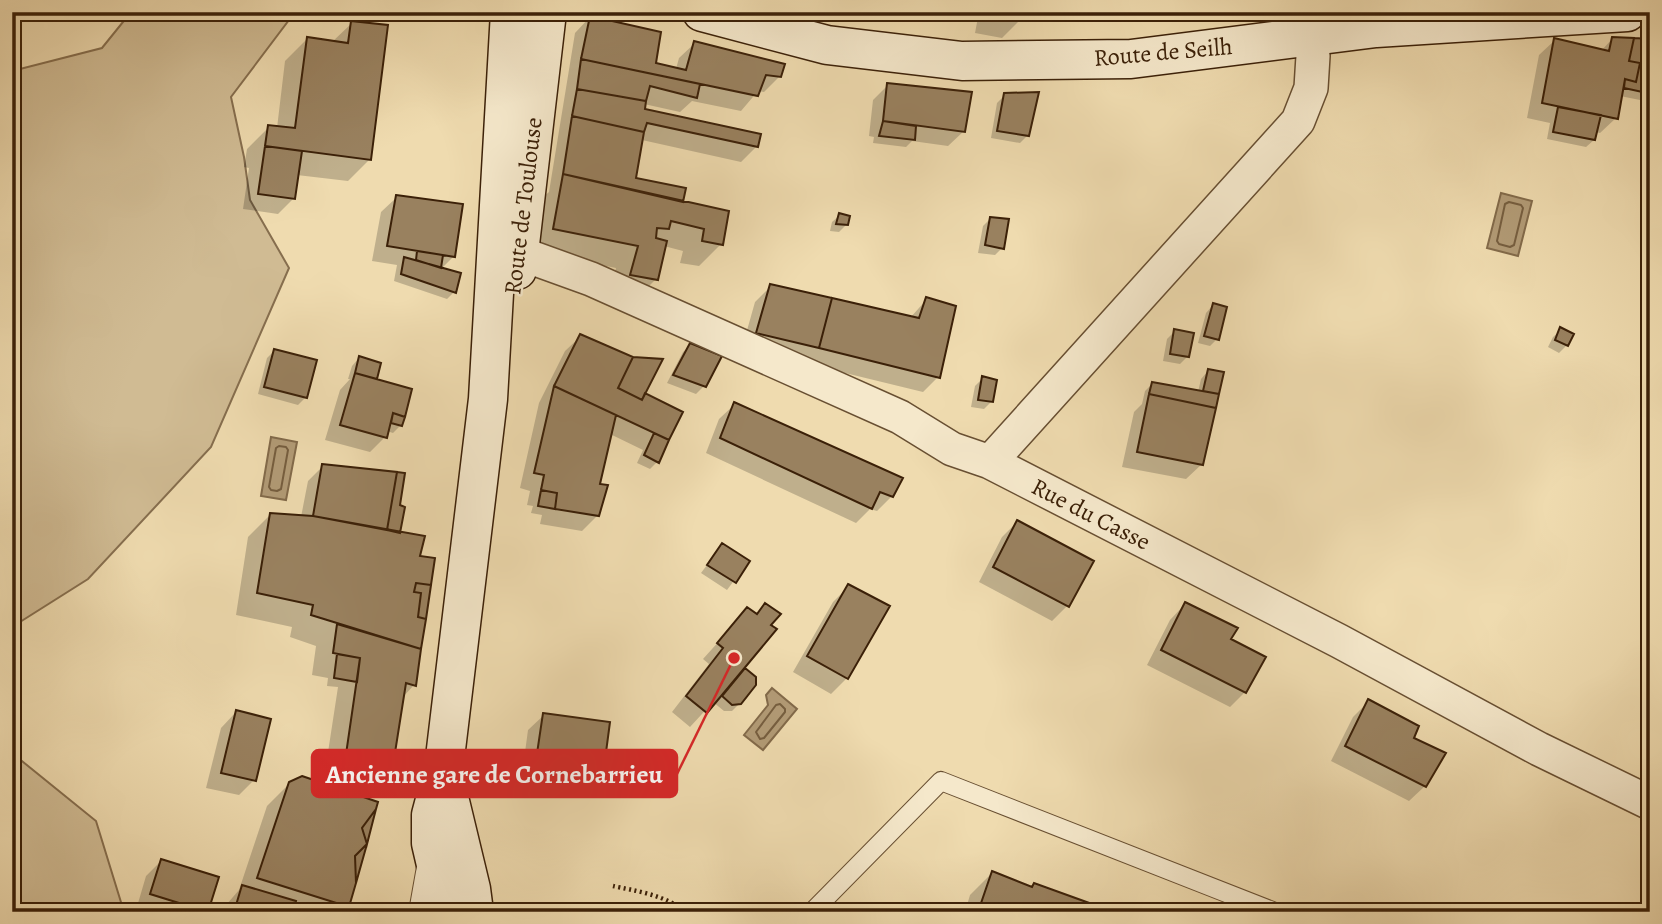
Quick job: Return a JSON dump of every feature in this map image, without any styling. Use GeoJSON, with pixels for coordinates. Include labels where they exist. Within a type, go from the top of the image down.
{"type":"FeatureCollection","features":[{"type":"Feature","properties":{"kind":"main road","name":"Route de Toulouse"},"geometry":{"type":"LineString","coordinates":[[447,912],[431,843],[431,815],[444,766],[488,398],[510,12]]}},
{"type":"Feature","properties":{"kind":"main road","name":"Route de Toulouse"},"geometry":{"type":"LineString","coordinates":[[488,398],[514,295],[547,12]]}},
{"type":"Feature","properties":{"kind":"main road","name":"Route de Seilh"},"geometry":{"type":"LineString","coordinates":[[702,12],[827,45],[962,61],[1131,60],[1310,36],[1444,23],[1628,12]]}},
{"type":"Feature","properties":{"kind":"main road","name":"Route de Toulouse"},"geometry":{"type":"LineString","coordinates":[[444,766],[446,789],[471,889],[474,912]]}},
{"type":"Feature","properties":{"kind":"street"},"geometry":{"type":"LineString","coordinates":[[990,462],[1298,121],[1311,88],[1313,56],[1310,36]]}},
{"type":"Feature","properties":{"kind":"street","name":"Rue du Casse"},"geometry":{"type":"LineString","coordinates":[[519,253],[603,285],[900,417],[952,449],[990,462],[1650,803]]}},
{"type":"Feature","properties":{"kind":"lane"},"geometry":{"type":"LineString","coordinates":[[812,912],[942,781],[1275,912]]}},
{"type":"Feature","properties":{"kind":"lane"},"geometry":{"type":"LineString","coordinates":[[418,912],[431,843]]}},
{"type":"Feature","properties":{"kind":"path"},"geometry":{"type":"LineString","coordinates":[[613,886],[654,896],[679,907],[682,912]]}},
{"type":"Feature","properties":{"kind":"shaded area"},"geometry":{"type":"Polygon","coordinates":[[[131,12],[295,12],[231,97],[250,200],[289,268],[211,447],[88,579],[12,627],[12,71],[102,48],[131,12]]]}},
{"type":"Feature","properties":{"kind":"shaded area"},"geometry":{"type":"Polygon","coordinates":[[[12,753],[96,821],[124,912],[12,912],[12,753]]]}},
{"type":"Feature","properties":{"kind":"water"},"geometry":{"type":"Polygon","coordinates":[[[1501,193],[1532,201],[1518,256],[1487,248],[1501,193]]]}},
{"type":"Feature","properties":{"kind":"water"},"geometry":{"type":"Polygon","coordinates":[[[271,437],[297,442],[286,500],[261,496],[271,437]]]}},
{"type":"Feature","properties":{"kind":"water"},"geometry":{"type":"Polygon","coordinates":[[[772,688],[797,709],[763,750],[744,735],[768,705],[766,695],[772,688]]]}},
{"type":"Feature","properties":{"kind":"building"},"geometry":{"type":"Polygon","coordinates":[[[1001,12],[1027,12],[1026,17],[1001,12]]]}},
{"type":"Feature","properties":{"kind":"building"},"geometry":{"type":"Polygon","coordinates":[[[590,16],[661,32],[656,63],[686,70],[694,41],[785,64],[781,77],[766,75],[758,96],[581,59],[590,16]]]}},
{"type":"Feature","properties":{"kind":"building"},"geometry":{"type":"Polygon","coordinates":[[[351,21],[388,25],[371,160],[265,146],[268,125],[295,128],[307,37],[348,43],[351,21]]]}},
{"type":"Feature","properties":{"kind":"building"},"geometry":{"type":"Polygon","coordinates":[[[1612,37],[1634,38],[1629,61],[1640,63],[1636,82],[1625,79],[1618,119],[1542,103],[1554,38],[1609,51],[1612,37]]]}},
{"type":"Feature","properties":{"kind":"building"},"geometry":{"type":"Polygon","coordinates":[[[1634,38],[1650,39],[1647,93],[1624,88],[1625,79],[1636,82],[1640,63],[1629,61],[1634,38]]]}},
{"type":"Feature","properties":{"kind":"building"},"geometry":{"type":"Polygon","coordinates":[[[581,59],[700,84],[697,98],[650,86],[646,101],[577,89],[581,59]]]}},
{"type":"Feature","properties":{"kind":"building"},"geometry":{"type":"Polygon","coordinates":[[[887,83],[972,92],[965,132],[883,121],[887,83]]]}},
{"type":"Feature","properties":{"kind":"building"},"geometry":{"type":"Polygon","coordinates":[[[577,89],[646,101],[645,109],[761,134],[758,147],[647,123],[644,132],[572,116],[577,89]]]}},
{"type":"Feature","properties":{"kind":"building"},"geometry":{"type":"Polygon","coordinates":[[[1039,92],[1029,136],[997,131],[1004,93],[1039,92]]]}},
{"type":"Feature","properties":{"kind":"building"},"geometry":{"type":"Polygon","coordinates":[[[1558,107],[1601,115],[1595,140],[1553,132],[1558,107]]]}},
{"type":"Feature","properties":{"kind":"building"},"geometry":{"type":"Polygon","coordinates":[[[572,116],[644,132],[636,178],[686,188],[683,202],[563,174],[572,116]]]}},
{"type":"Feature","properties":{"kind":"building"},"geometry":{"type":"Polygon","coordinates":[[[883,121],[916,126],[915,140],[879,136],[883,121]]]}},
{"type":"Feature","properties":{"kind":"building"},"geometry":{"type":"Polygon","coordinates":[[[265,146],[302,151],[295,199],[258,194],[265,146]]]}},
{"type":"Feature","properties":{"kind":"building"},"geometry":{"type":"Polygon","coordinates":[[[563,174],[729,211],[723,245],[702,241],[704,229],[671,221],[669,229],[657,228],[656,238],[667,241],[658,280],[630,275],[638,246],[553,229],[563,174]]]}},
{"type":"Feature","properties":{"kind":"building"},"geometry":{"type":"Polygon","coordinates":[[[396,195],[463,204],[455,257],[387,246],[396,195]]]}},
{"type":"Feature","properties":{"kind":"building"},"geometry":{"type":"Polygon","coordinates":[[[839,213],[850,216],[848,225],[836,224],[839,213]]]}},
{"type":"Feature","properties":{"kind":"building"},"geometry":{"type":"Polygon","coordinates":[[[990,217],[1009,219],[1004,249],[985,245],[990,217]]]}},
{"type":"Feature","properties":{"kind":"building"},"geometry":{"type":"Polygon","coordinates":[[[417,251],[443,255],[441,268],[416,260],[417,251]]]}},
{"type":"Feature","properties":{"kind":"building"},"geometry":{"type":"Polygon","coordinates":[[[404,257],[461,273],[456,293],[401,274],[404,257]]]}},
{"type":"Feature","properties":{"kind":"building"},"geometry":{"type":"Polygon","coordinates":[[[770,284],[832,298],[819,348],[756,333],[770,284]]]}},
{"type":"Feature","properties":{"kind":"building"},"geometry":{"type":"Polygon","coordinates":[[[926,297],[956,306],[940,378],[819,348],[832,298],[919,318],[926,297]]]}},
{"type":"Feature","properties":{"kind":"building"},"geometry":{"type":"Polygon","coordinates":[[[1213,303],[1227,307],[1219,340],[1204,336],[1213,303]]]}},
{"type":"Feature","properties":{"kind":"building"},"geometry":{"type":"Polygon","coordinates":[[[1560,327],[1574,334],[1568,346],[1555,340],[1560,327]]]}},
{"type":"Feature","properties":{"kind":"building"},"geometry":{"type":"Polygon","coordinates":[[[1174,329],[1194,333],[1189,357],[1170,354],[1174,329]]]}},
{"type":"Feature","properties":{"kind":"building"},"geometry":{"type":"Polygon","coordinates":[[[580,334],[633,357],[618,388],[642,400],[645,393],[683,412],[669,440],[554,386],[580,334]]]}},
{"type":"Feature","properties":{"kind":"building"},"geometry":{"type":"Polygon","coordinates":[[[690,343],[722,356],[706,387],[673,375],[690,343]]]}},
{"type":"Feature","properties":{"kind":"building"},"geometry":{"type":"Polygon","coordinates":[[[274,349],[317,360],[307,398],[264,387],[274,349]]]}},
{"type":"Feature","properties":{"kind":"building"},"geometry":{"type":"Polygon","coordinates":[[[359,356],[381,363],[377,379],[355,373],[359,356]]]}},
{"type":"Feature","properties":{"kind":"building"},"geometry":{"type":"Polygon","coordinates":[[[633,357],[663,359],[642,400],[618,388],[633,357]]]}},
{"type":"Feature","properties":{"kind":"building"},"geometry":{"type":"Polygon","coordinates":[[[1208,369],[1224,372],[1219,394],[1203,391],[1208,369]]]}},
{"type":"Feature","properties":{"kind":"building"},"geometry":{"type":"Polygon","coordinates":[[[355,373],[412,389],[405,417],[393,413],[387,438],[340,425],[355,373]]]}},
{"type":"Feature","properties":{"kind":"building"},"geometry":{"type":"Polygon","coordinates":[[[982,376],[997,380],[993,402],[978,400],[982,376]]]}},
{"type":"Feature","properties":{"kind":"building"},"geometry":{"type":"Polygon","coordinates":[[[1152,382],[1219,394],[1216,408],[1149,394],[1152,382]]]}},
{"type":"Feature","properties":{"kind":"building"},"geometry":{"type":"Polygon","coordinates":[[[554,386],[616,415],[600,484],[608,485],[599,516],[555,509],[557,493],[541,490],[544,475],[534,473],[554,386]]]}},
{"type":"Feature","properties":{"kind":"building"},"geometry":{"type":"Polygon","coordinates":[[[1149,394],[1216,408],[1203,465],[1137,452],[1149,394]]]}},
{"type":"Feature","properties":{"kind":"building"},"geometry":{"type":"Polygon","coordinates":[[[734,402],[903,478],[893,497],[880,492],[872,509],[720,438],[734,402]]]}},
{"type":"Feature","properties":{"kind":"building"},"geometry":{"type":"Polygon","coordinates":[[[393,413],[405,417],[402,426],[391,423],[393,413]]]}},
{"type":"Feature","properties":{"kind":"building"},"geometry":{"type":"Polygon","coordinates":[[[654,433],[669,440],[659,463],[644,455],[654,433]]]}},
{"type":"Feature","properties":{"kind":"building"},"geometry":{"type":"Polygon","coordinates":[[[322,464],[397,472],[387,530],[313,516],[322,464]]]}},
{"type":"Feature","properties":{"kind":"building"},"geometry":{"type":"Polygon","coordinates":[[[397,472],[405,473],[400,505],[405,507],[400,533],[387,530],[397,472]]]}},
{"type":"Feature","properties":{"kind":"building"},"geometry":{"type":"Polygon","coordinates":[[[541,490],[557,493],[555,509],[538,506],[541,490]]]}},
{"type":"Feature","properties":{"kind":"building"},"geometry":{"type":"Polygon","coordinates":[[[270,513],[313,516],[425,536],[420,556],[435,558],[431,585],[416,583],[414,592],[421,593],[418,617],[426,619],[421,649],[311,615],[313,605],[257,593],[270,513]]]}},
{"type":"Feature","properties":{"kind":"building"},"geometry":{"type":"Polygon","coordinates":[[[1017,520],[1094,561],[1069,607],[993,567],[1017,520]]]}},
{"type":"Feature","properties":{"kind":"building"},"geometry":{"type":"Polygon","coordinates":[[[722,543],[750,561],[736,583],[707,565],[722,543]]]}},
{"type":"Feature","properties":{"kind":"building"},"geometry":{"type":"Polygon","coordinates":[[[416,583],[431,585],[426,619],[418,617],[421,593],[414,592],[416,583]]]}},
{"type":"Feature","properties":{"kind":"building"},"geometry":{"type":"Polygon","coordinates":[[[848,584],[890,606],[848,679],[807,656],[848,584]]]}},
{"type":"Feature","properties":{"kind":"building"},"geometry":{"type":"Polygon","coordinates":[[[1185,602],[1238,628],[1231,639],[1266,657],[1246,693],[1161,650],[1185,602]]]}},
{"type":"Feature","properties":{"kind":"building"},"geometry":{"type":"Polygon","coordinates":[[[765,603],[781,614],[771,625],[777,629],[707,713],[686,696],[723,648],[717,643],[747,607],[757,614],[765,603]]]}},
{"type":"Feature","properties":{"kind":"building"},"geometry":{"type":"Polygon","coordinates":[[[337,624],[421,649],[416,686],[406,683],[391,778],[344,768],[360,658],[333,653],[337,624]]]}},
{"type":"Feature","properties":{"kind":"building"},"geometry":{"type":"Polygon","coordinates":[[[337,654],[360,658],[357,682],[334,678],[337,654]]]}},
{"type":"Feature","properties":{"kind":"building"},"geometry":{"type":"Polygon","coordinates":[[[745,668],[756,677],[756,685],[741,704],[732,705],[722,696],[745,668]]]}},
{"type":"Feature","properties":{"kind":"building"},"geometry":{"type":"Polygon","coordinates":[[[1368,699],[1419,726],[1414,738],[1446,753],[1426,787],[1345,746],[1368,699]]]}},
{"type":"Feature","properties":{"kind":"building"},"geometry":{"type":"Polygon","coordinates":[[[236,710],[271,719],[256,781],[221,773],[236,710]]]}},
{"type":"Feature","properties":{"kind":"building"},"geometry":{"type":"Polygon","coordinates":[[[543,713],[610,722],[603,775],[535,767],[543,713]]]}},
{"type":"Feature","properties":{"kind":"building"},"geometry":{"type":"Polygon","coordinates":[[[302,776],[378,802],[362,828],[367,844],[355,856],[356,883],[349,907],[257,878],[289,782],[302,776]]]}},
{"type":"Feature","properties":{"kind":"building"},"geometry":{"type":"Polygon","coordinates":[[[376,809],[367,844],[362,828],[376,809]]]}},
{"type":"Feature","properties":{"kind":"building"},"geometry":{"type":"Polygon","coordinates":[[[367,844],[356,883],[355,856],[367,844]]]}},
{"type":"Feature","properties":{"kind":"building"},"geometry":{"type":"Polygon","coordinates":[[[161,859],[219,877],[208,912],[150,894],[161,859]]]}},
{"type":"Feature","properties":{"kind":"building"},"geometry":{"type":"Polygon","coordinates":[[[992,871],[1032,887],[1034,883],[1092,904],[1091,909],[1098,912],[978,912],[992,871]]]}},
{"type":"Feature","properties":{"kind":"building"},"geometry":{"type":"Polygon","coordinates":[[[242,885],[296,901],[294,908],[306,912],[234,912],[242,885]]]}},
{"type":"Feature","properties":{"kind":"place","name":"Ancienne gare de Cornebarrieu"},"geometry":{"type":"Point","coordinates":[734,658]}}]}
